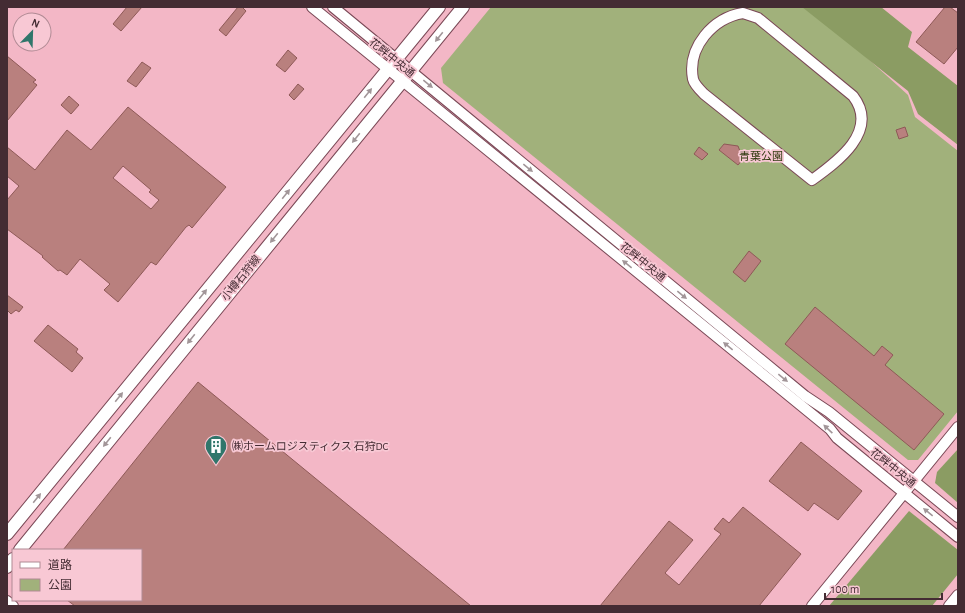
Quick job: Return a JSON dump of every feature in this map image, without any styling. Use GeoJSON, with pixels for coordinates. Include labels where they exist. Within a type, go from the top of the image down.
{"type":"FeatureCollection","features":[{"type":"Feature","properties":{"kind":"main road","name":"小樽石狩線"},"geometry":{"type":"LineString","coordinates":[[7,534],[440,7]]}},
{"type":"Feature","properties":{"kind":"main road","name":"小樽石狩線"},"geometry":{"type":"LineString","coordinates":[[21,549],[463,7]]}},
{"type":"Feature","properties":{"kind":"street","name":"花畔中央通"},"geometry":{"type":"LineString","coordinates":[[312,7],[402,82],[490,153],[503,161],[830,429],[837,438],[958,537]]}},
{"type":"Feature","properties":{"kind":"street","name":"花畔中央通"},"geometry":{"type":"LineString","coordinates":[[333,7],[787,381],[829,412],[958,517]]}},
{"type":"Feature","properties":{"kind":"street"},"geometry":{"type":"LineString","coordinates":[[743,12],[758,18],[856,101],[861,113],[860,129],[853,145],[847,152],[812,180],[795,167],[704,94],[693,81],[693,60],[700,42],[712,27],[726,18],[743,12]]}},
{"type":"Feature","properties":{"kind":"street"},"geometry":{"type":"LineString","coordinates":[[812,606],[958,427]]}},
{"type":"Feature","properties":{"kind":"street"},"geometry":{"type":"LineString","coordinates":[[949,606],[958,595]]}},
{"type":"Feature","properties":{"kind":"street"},"geometry":{"type":"LineString","coordinates":[[7,601],[13,606]]}},
{"type":"Feature","properties":{"kind":"green space","name":"青葉公園"},"geometry":{"type":"Polygon","coordinates":[[[491,7],[811,7],[908,95],[915,117],[958,151],[958,411],[918,460],[908,460],[443,83],[441,68],[491,7]]]}},
{"type":"Feature","properties":{"kind":"green space"},"geometry":{"type":"Polygon","coordinates":[[[802,7],[881,7],[912,32],[908,47],[958,86],[958,145],[918,114],[908,91],[802,7]]]}},
{"type":"Feature","properties":{"kind":"green space"},"geometry":{"type":"Polygon","coordinates":[[[958,449],[958,503],[935,483],[937,472],[958,449]]]}},
{"type":"Feature","properties":{"kind":"green space"},"geometry":{"type":"Polygon","coordinates":[[[909,511],[958,550],[958,574],[932,606],[829,606],[909,511]]]}},
{"type":"Feature","properties":{"kind":"building"},"geometry":{"type":"Polygon","coordinates":[[[127,7],[142,7],[121,31],[113,24],[127,7]]]}},
{"type":"Feature","properties":{"kind":"building"},"geometry":{"type":"Polygon","coordinates":[[[238,7],[242,7],[246,11],[226,36],[219,30],[238,7]]]}},
{"type":"Feature","properties":{"kind":"building"},"geometry":{"type":"Polygon","coordinates":[[[945,7],[950,7],[958,13],[958,47],[944,64],[916,42],[945,7]]]}},
{"type":"Feature","properties":{"kind":"building"},"geometry":{"type":"Polygon","coordinates":[[[288,50],[297,58],[285,72],[276,65],[288,50]]]}},
{"type":"Feature","properties":{"kind":"building"},"geometry":{"type":"Polygon","coordinates":[[[7,56],[36,80],[33,82],[37,85],[7,121],[7,56]]]}},
{"type":"Feature","properties":{"kind":"building"},"geometry":{"type":"Polygon","coordinates":[[[142,62],[151,68],[136,87],[127,81],[142,62]]]}},
{"type":"Feature","properties":{"kind":"building"},"geometry":{"type":"Polygon","coordinates":[[[298,84],[304,89],[294,100],[289,95],[298,84]]]}},
{"type":"Feature","properties":{"kind":"building"},"geometry":{"type":"Polygon","coordinates":[[[69,96],[79,105],[71,114],[61,105],[69,96]]]}},
{"type":"Feature","properties":{"kind":"building"},"geometry":{"type":"Polygon","coordinates":[[[128,107],[226,187],[192,228],[189,225],[186,227],[156,265],[151,262],[118,302],[104,290],[110,284],[80,259],[67,275],[60,270],[58,271],[42,257],[43,256],[7,229],[7,200],[19,186],[7,176],[7,147],[35,170],[67,130],[91,150],[128,107]],[[123,166],[113,178],[151,209],[159,200],[149,192],[151,190],[123,166]]]}},
{"type":"Feature","properties":{"kind":"building"},"geometry":{"type":"Polygon","coordinates":[[[905,127],[908,136],[899,139],[896,130],[905,127]]]}},
{"type":"Feature","properties":{"kind":"building"},"geometry":{"type":"Polygon","coordinates":[[[724,144],[738,146],[743,159],[738,165],[719,150],[724,144]]]}},
{"type":"Feature","properties":{"kind":"building"},"geometry":{"type":"Polygon","coordinates":[[[699,147],[708,154],[702,160],[694,154],[699,147]]]}},
{"type":"Feature","properties":{"kind":"building"},"geometry":{"type":"Polygon","coordinates":[[[749,251],[761,261],[745,282],[733,272],[749,251]]]}},
{"type":"Feature","properties":{"kind":"building"},"geometry":{"type":"Polygon","coordinates":[[[7,295],[23,307],[19,312],[16,310],[11,314],[7,310],[7,295]]]}},
{"type":"Feature","properties":{"kind":"building"},"geometry":{"type":"Polygon","coordinates":[[[815,307],[874,356],[882,346],[893,355],[885,365],[944,414],[914,450],[785,344],[815,307]]]}},
{"type":"Feature","properties":{"kind":"building"},"geometry":{"type":"Polygon","coordinates":[[[48,325],[78,349],[76,352],[83,358],[72,372],[34,341],[48,325]]]}},
{"type":"Feature","properties":{"kind":"building","name":"㈱ホームロジスティクス 石狩DC"},"geometry":{"type":"Polygon","coordinates":[[[198,382],[471,606],[75,606],[68,601],[142,601],[142,549],[64,549],[198,382]]]}},
{"type":"Feature","properties":{"kind":"building"},"geometry":{"type":"Polygon","coordinates":[[[801,442],[862,491],[838,520],[814,503],[808,511],[769,481],[801,442]]]}},
{"type":"Feature","properties":{"kind":"building"},"geometry":{"type":"Polygon","coordinates":[[[743,507],[801,554],[759,606],[600,606],[669,521],[693,540],[665,573],[679,585],[721,534],[714,529],[723,518],[729,523],[743,507]]]}},
{"type":"Feature","properties":{"kind":"place","name":"㈱ホームロジスティクス 石狩DC"},"geometry":{"type":"Point","coordinates":[216,466]}}]}
